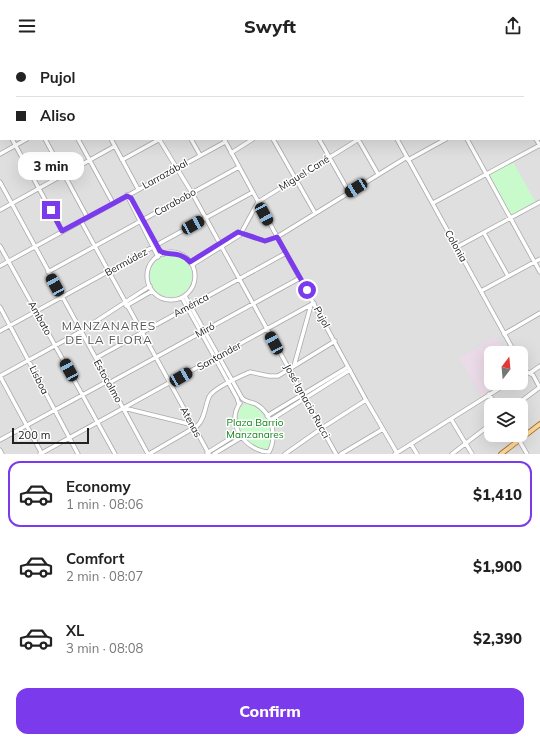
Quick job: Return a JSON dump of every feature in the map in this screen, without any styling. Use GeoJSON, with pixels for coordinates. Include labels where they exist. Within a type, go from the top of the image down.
{"type":"FeatureCollection","features":[{"type":"Feature","properties":{"kind":"main road"},"geometry":{"type":"LineString","coordinates":[[528,433],[540,424]]}},
{"type":"Feature","properties":{"kind":"main road"},"geometry":{"type":"LineString","coordinates":[[501,454],[516,442]]}},
{"type":"Feature","properties":{"kind":"street"},"geometry":{"type":"LineString","coordinates":[[12,140],[62,231]]}},
{"type":"Feature","properties":{"kind":"street"},"geometry":{"type":"LineString","coordinates":[[0,154],[25,140]]}},
{"type":"Feature","properties":{"kind":"street"},"geometry":{"type":"LineString","coordinates":[[46,140],[87,217]]}},
{"type":"Feature","properties":{"kind":"street"},"geometry":{"type":"LineString","coordinates":[[79,140],[113,203]]}},
{"type":"Feature","properties":{"kind":"street"},"geometry":{"type":"LineString","coordinates":[[112,140],[138,189]]}},
{"type":"Feature","properties":{"kind":"street"},"geometry":{"type":"LineString","coordinates":[[122,160],[157,140]]}},
{"type":"Feature","properties":{"kind":"street","name":"José Ignacio Rucci"},"geometry":{"type":"LineString","coordinates":[[160,140],[192,193],[336,454]]}},
{"type":"Feature","properties":{"kind":"street"},"geometry":{"type":"LineString","coordinates":[[192,140],[200,155]]}},
{"type":"Feature","properties":{"kind":"street","name":"Larrazábal"},"geometry":{"type":"LineString","coordinates":[[0,266],[177,168],[224,140]]}},
{"type":"Feature","properties":{"kind":"street","name":"Pujol"},"geometry":{"type":"LineString","coordinates":[[224,140],[396,453]]}},
{"type":"Feature","properties":{"kind":"street"},"geometry":{"type":"LineString","coordinates":[[232,153],[252,140]]}},
{"type":"Feature","properties":{"kind":"street"},"geometry":{"type":"LineString","coordinates":[[274,140],[315,213]]}},
{"type":"Feature","properties":{"kind":"street"},"geometry":{"type":"LineString","coordinates":[[320,140],[349,192]]}},
{"type":"Feature","properties":{"kind":"street","name":"Miguel Cané"},"geometry":{"type":"LineString","coordinates":[[258,202],[356,140]]}},
{"type":"Feature","properties":{"kind":"street"},"geometry":{"type":"LineString","coordinates":[[359,140],[378,174]]}},
{"type":"Feature","properties":{"kind":"street","name":"Colonia"},"geometry":{"type":"LineString","coordinates":[[398,140],[511,346]]}},
{"type":"Feature","properties":{"kind":"street"},"geometry":{"type":"LineString","coordinates":[[191,263],[220,246],[238,232],[242,232],[265,241],[277,237],[378,174],[444,140]]}},
{"type":"Feature","properties":{"kind":"street"},"geometry":{"type":"LineString","coordinates":[[468,140],[540,272]]}},
{"type":"Feature","properties":{"kind":"street"},"geometry":{"type":"LineString","coordinates":[[433,203],[540,145]]}},
{"type":"Feature","properties":{"kind":"street"},"geometry":{"type":"LineString","coordinates":[[0,210],[115,146]]}},
{"type":"Feature","properties":{"kind":"street","name":"Carabobo"},"geometry":{"type":"LineString","coordinates":[[48,272],[239,167]]}},
{"type":"Feature","properties":{"kind":"street","name":"Estocolmo"},"geometry":{"type":"LineString","coordinates":[[0,182],[148,454]]}},
{"type":"Feature","properties":{"kind":"street","name":"Bermúdez"},"geometry":{"type":"LineString","coordinates":[[0,331],[253,192]]}},
{"type":"Feature","properties":{"kind":"street"},"geometry":{"type":"LineString","coordinates":[[127,196],[155,246],[158,257]]}},
{"type":"Feature","properties":{"kind":"street"},"geometry":{"type":"LineString","coordinates":[[242,232],[258,202]]}},
{"type":"Feature","properties":{"kind":"street"},"geometry":{"type":"LineString","coordinates":[[457,247],[540,202]]}},
{"type":"Feature","properties":{"kind":"street","name":"Atenas"},"geometry":{"type":"LineString","coordinates":[[81,222],[208,454]]}},
{"type":"Feature","properties":{"kind":"street"},"geometry":{"type":"LineString","coordinates":[[484,233],[508,276]]}},
{"type":"Feature","properties":{"kind":"street","name":"Ambato"},"geometry":{"type":"LineString","coordinates":[[0,246],[115,454]]}},
{"type":"Feature","properties":{"kind":"street"},"geometry":{"type":"LineString","coordinates":[[155,246],[164,254]]}},
{"type":"Feature","properties":{"kind":"street","name":"América"},"geometry":{"type":"LineString","coordinates":[[96,358],[286,253]]}},
{"type":"Feature","properties":{"kind":"street"},"geometry":{"type":"LineString","coordinates":[[164,254],[178,254],[191,263],[195,271],[195,282],[190,291],[183,297],[168,300],[158,296],[152,291],[148,272],[152,262],[158,257],[164,254]]}},
{"type":"Feature","properties":{"kind":"street"},"geometry":{"type":"LineString","coordinates":[[481,291],[540,259]]}},
{"type":"Feature","properties":{"kind":"street","name":"Miró"},"geometry":{"type":"LineString","coordinates":[[0,440],[203,332],[300,278]]}},
{"type":"Feature","properties":{"kind":"street"},"geometry":{"type":"LineString","coordinates":[[126,304],[150,286]]}},
{"type":"Feature","properties":{"kind":"street"},"geometry":{"type":"LineString","coordinates":[[41,454],[0,376],[56,346],[121,306],[152,291]]}},
{"type":"Feature","properties":{"kind":"street"},"geometry":{"type":"LineString","coordinates":[[183,297],[230,382],[237,398],[239,404],[235,418],[239,433],[254,450],[269,453],[274,439],[273,430],[267,416],[258,406],[245,401],[230,382]]}},
{"type":"Feature","properties":{"kind":"street"},"geometry":{"type":"LineString","coordinates":[[294,366],[313,304]]}},
{"type":"Feature","properties":{"kind":"street","name":"Santander"},"geometry":{"type":"LineString","coordinates":[[41,454],[313,304]]}},
{"type":"Feature","properties":{"kind":"street","name":"Lisboa"},"geometry":{"type":"LineString","coordinates":[[0,307],[78,454]]}},
{"type":"Feature","properties":{"kind":"street"},"geometry":{"type":"LineString","coordinates":[[504,334],[540,313]]}},
{"type":"Feature","properties":{"kind":"street"},"geometry":{"type":"LineString","coordinates":[[148,454],[201,422],[211,394],[230,382],[250,372],[272,377],[289,370],[334,341]]}},
{"type":"Feature","properties":{"kind":"street"},"geometry":{"type":"LineString","coordinates":[[525,398],[540,387],[530,373],[540,366]]}},
{"type":"Feature","properties":{"kind":"street"},"geometry":{"type":"LineString","coordinates":[[267,416],[349,369]]}},
{"type":"Feature","properties":{"kind":"street"},"geometry":{"type":"LineString","coordinates":[[269,420],[349,369]]}},
{"type":"Feature","properties":{"kind":"street"},"geometry":{"type":"LineString","coordinates":[[396,453],[496,390]]}},
{"type":"Feature","properties":{"kind":"street"},"geometry":{"type":"LineString","coordinates":[[489,394],[492,398]]}},
{"type":"Feature","properties":{"kind":"street"},"geometry":{"type":"LineString","coordinates":[[285,454],[366,400]]}},
{"type":"Feature","properties":{"kind":"street"},"geometry":{"type":"LineString","coordinates":[[239,404],[245,401]]}},
{"type":"Feature","properties":{"kind":"street"},"geometry":{"type":"LineString","coordinates":[[130,405],[132,409]]}},
{"type":"Feature","properties":{"kind":"street"},"geometry":{"type":"LineString","coordinates":[[123,408],[132,409],[193,427]]}},
{"type":"Feature","properties":{"kind":"street"},"geometry":{"type":"LineString","coordinates":[[451,419],[472,454]]}},
{"type":"Feature","properties":{"kind":"street"},"geometry":{"type":"LineString","coordinates":[[341,454],[383,429]]}},
{"type":"Feature","properties":{"kind":"street"},"geometry":{"type":"LineString","coordinates":[[452,454],[484,429]]}},
{"type":"Feature","properties":{"kind":"street"},"geometry":{"type":"LineString","coordinates":[[208,454],[239,433]]}},
{"type":"Feature","properties":{"kind":"street"},"geometry":{"type":"LineString","coordinates":[[214,454],[242,437]]}},
{"type":"Feature","properties":{"kind":"street"},"geometry":{"type":"LineString","coordinates":[[520,442],[527,454]]}},
{"type":"Feature","properties":{"kind":"street"},"geometry":{"type":"LineString","coordinates":[[411,444],[417,454]]}},
{"type":"Feature","properties":{"kind":"street"},"geometry":{"type":"LineString","coordinates":[[0,450],[2,454]]}},
{"type":"Feature","properties":{"kind":"shaded area"},"geometry":{"type":"Polygon","coordinates":[[[0,140],[396,140],[509,346],[484,346],[484,390],[528,390],[528,373],[540,391],[540,422],[528,431],[528,398],[484,398],[484,442],[514,442],[499,454],[0,454],[0,140]]]}},
{"type":"Feature","properties":{"kind":"shaded area"},"geometry":{"type":"Polygon","coordinates":[[[400,140],[540,140],[540,386],[530,371],[528,371],[528,346],[512,346],[400,140]]]}},
{"type":"Feature","properties":{"kind":"shaded area"},"geometry":{"type":"Polygon","coordinates":[[[496,336],[501,346],[484,346],[484,390],[490,390],[481,396],[460,358],[496,336]]]}},
{"type":"Feature","properties":{"kind":"shaded area"},"geometry":{"type":"Polygon","coordinates":[[[540,426],[540,454],[504,454],[519,442],[528,442],[528,435],[540,426]]]}},
{"type":"Feature","properties":{"kind":"green space"},"geometry":{"type":"Polygon","coordinates":[[[512,160],[536,203],[511,217],[487,174],[512,160]]]}},
{"type":"Feature","properties":{"kind":"green space"},"geometry":{"type":"Polygon","coordinates":[[[167,255],[175,255],[183,258],[189,264],[192,276],[189,288],[183,294],[175,297],[167,297],[159,294],[153,288],[150,280],[150,272],[153,264],[159,258],[167,255]]]}},
{"type":"Feature","properties":{"kind":"green space","name":"Plaza Barrio Manzanares"},"geometry":{"type":"Polygon","coordinates":[[[247,404],[259,410],[269,423],[272,431],[272,438],[266,451],[259,450],[247,441],[239,427],[239,412],[243,405],[247,404]]]}},
{"type":"Feature","properties":{"kind":"district","name":"MANZANARES DE LA FLORA"},"geometry":{"type":"Point","coordinates":[109,332]}},
{"type":"Feature","properties":{"kind":"route"},"geometry":{"type":"LineString","coordinates":[[51,210],[62,231],[127,196],[131,198],[158,249],[164,254],[178,254],[185,257],[190,262],[238,232],[242,232],[246,235],[265,241],[277,237],[307,290]]}}]}
